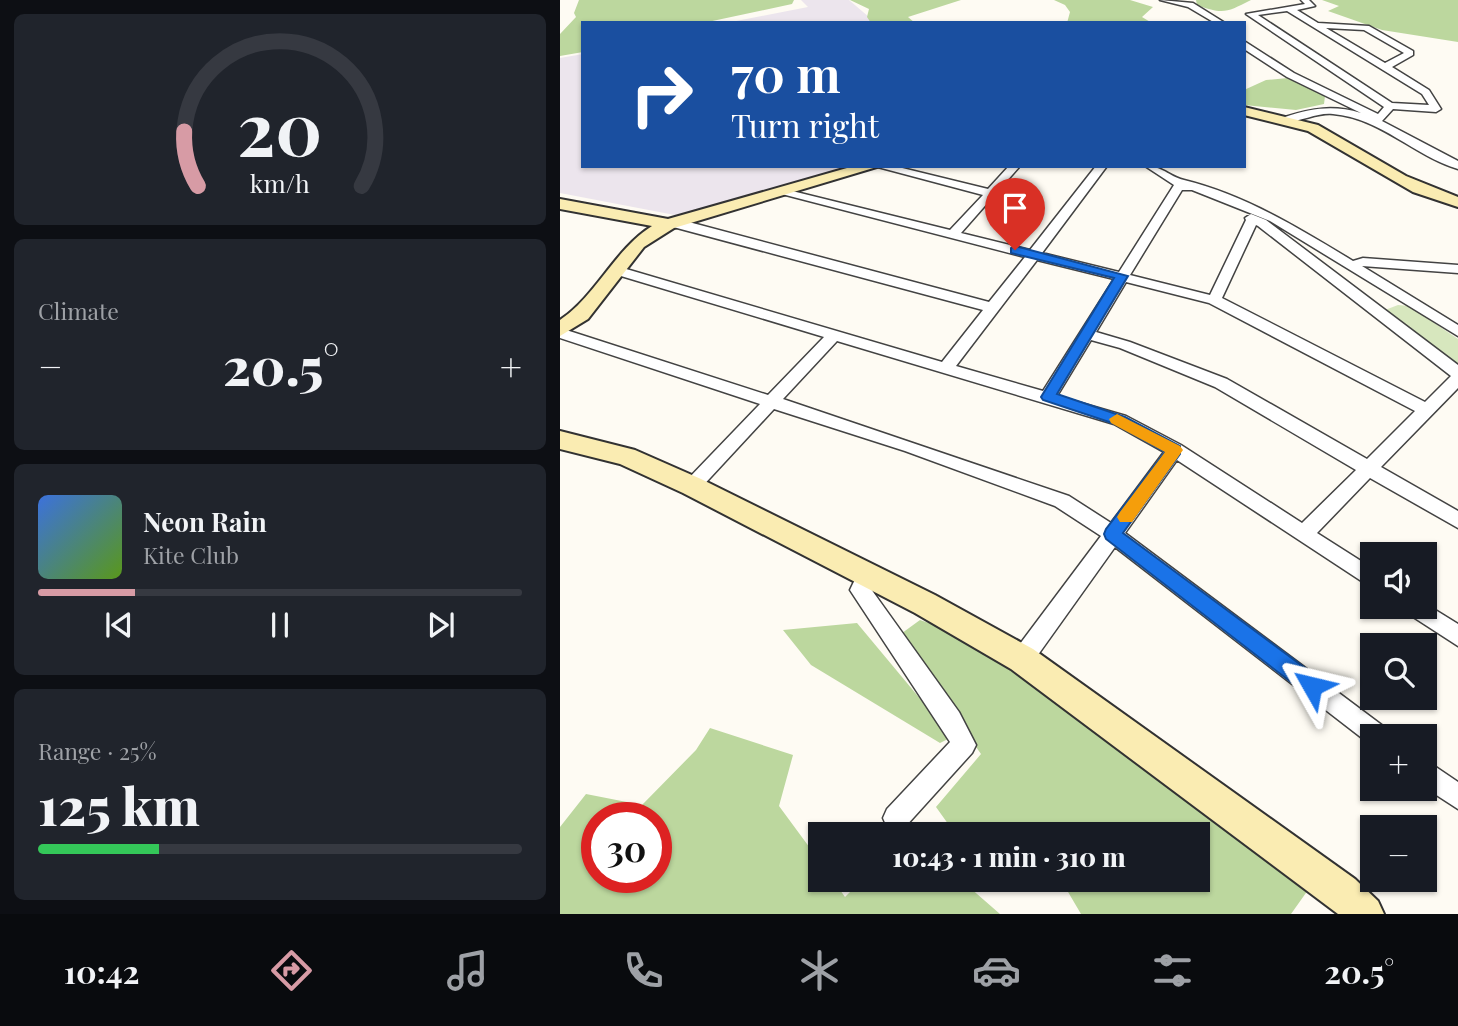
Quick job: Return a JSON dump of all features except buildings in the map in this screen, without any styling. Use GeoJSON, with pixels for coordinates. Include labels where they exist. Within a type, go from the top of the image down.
{"type":"FeatureCollection","features":[{"type":"Feature","properties":{"kind":"street"},"geometry":{"type":"LineString","coordinates":[[1164,0],[1190,5],[1218,21]]}},
{"type":"Feature","properties":{"kind":"street"},"geometry":{"type":"LineString","coordinates":[[1289,9],[1426,92],[1436,108],[1390,106],[1250,14],[1311,6],[1305,0]]}},
{"type":"Feature","properties":{"kind":"street"},"geometry":{"type":"LineString","coordinates":[[1316,25],[1366,29],[1410,53],[1386,68]]}},
{"type":"Feature","properties":{"kind":"street"},"geometry":{"type":"LineString","coordinates":[[1246,45],[1281,69],[1350,102],[1375,117],[1373,120]]}},
{"type":"Feature","properties":{"kind":"street"},"geometry":{"type":"LineString","coordinates":[[1306,51],[1349,45]]}},
{"type":"Feature","properties":{"kind":"street"},"geometry":{"type":"LineString","coordinates":[[1373,120],[1380,118],[1390,106]]}},
{"type":"Feature","properties":{"kind":"street"},"geometry":{"type":"LineString","coordinates":[[1289,119],[1300,113],[1325,110],[1373,120],[1458,166]]}},
{"type":"Feature","properties":{"kind":"street"},"geometry":{"type":"LineString","coordinates":[[1246,111],[1289,119],[1339,142],[1415,188],[1458,202]]}},
{"type":"Feature","properties":{"kind":"street"},"geometry":{"type":"LineString","coordinates":[[560,331],[581,315],[638,243],[668,223],[865,168]]}},
{"type":"Feature","properties":{"kind":"street"},"geometry":{"type":"LineString","coordinates":[[887,168],[991,193]]}},
{"type":"Feature","properties":{"kind":"street"},"geometry":{"type":"LineString","coordinates":[[953,235],[1013,168]]}},
{"type":"Feature","properties":{"kind":"street"},"geometry":{"type":"LineString","coordinates":[[946,368],[1101,168]]}},
{"type":"Feature","properties":{"kind":"street"},"geometry":{"type":"LineString","coordinates":[[1153,168],[1253,219],[1458,376],[1304,534]]}},
{"type":"Feature","properties":{"kind":"street"},"geometry":{"type":"LineString","coordinates":[[1180,184],[1185,183],[1274,218],[1458,331]]}},
{"type":"Feature","properties":{"kind":"street"},"geometry":{"type":"LineString","coordinates":[[1048,397],[1180,184]]}},
{"type":"Feature","properties":{"kind":"street"},"geometry":{"type":"LineString","coordinates":[[780,192],[1214,300],[1427,410]]}},
{"type":"Feature","properties":{"kind":"street"},"geometry":{"type":"LineString","coordinates":[[560,204],[685,225],[993,308]]}},
{"type":"Feature","properties":{"kind":"street"},"geometry":{"type":"LineString","coordinates":[[1214,300],[1253,219]]}},
{"type":"Feature","properties":{"kind":"street"},"geometry":{"type":"LineString","coordinates":[[1352,265],[1363,262],[1458,269]]}},
{"type":"Feature","properties":{"kind":"street"},"geometry":{"type":"LineString","coordinates":[[617,270],[1120,420],[1175,450],[1360,571]]}},
{"type":"Feature","properties":{"kind":"street"},"geometry":{"type":"LineString","coordinates":[[560,331],[1062,501],[1113,534],[1362,724]]}},
{"type":"Feature","properties":{"kind":"street"},"geometry":{"type":"LineString","coordinates":[[1086,334],[1148,354],[1221,383],[1458,520]]}},
{"type":"Feature","properties":{"kind":"street"},"geometry":{"type":"LineString","coordinates":[[692,486],[833,336]]}},
{"type":"Feature","properties":{"kind":"street"},"geometry":{"type":"LineString","coordinates":[[560,440],[626,456],[692,486],[867,575],[1022,659],[1342,892],[1365,914]]}},
{"type":"Feature","properties":{"kind":"street"},"geometry":{"type":"LineString","coordinates":[[1022,659],[1175,450]]}},
{"type":"Feature","properties":{"kind":"street"},"geometry":{"type":"LineString","coordinates":[[867,575],[860,590],[951,720],[964,745],[896,818]]}},
{"type":"Feature","properties":{"kind":"street"},"geometry":{"type":"LineString","coordinates":[[1432,619],[1458,636]]}},
{"type":"Feature","properties":{"kind":"street"},"geometry":{"type":"LineString","coordinates":[[1437,781],[1458,797]]}},
{"type":"Feature","properties":{"kind":"shaded area"},"geometry":{"type":"Polygon","coordinates":[[[801,0],[849,0],[874,21],[736,21],[808,7],[801,0]]]}},
{"type":"Feature","properties":{"kind":"shaded area"},"geometry":{"type":"Polygon","coordinates":[[[581,54],[581,168],[851,168],[680,216],[560,193],[560,58],[581,54]]]}},
{"type":"Feature","properties":{"kind":"green space"},"geometry":{"type":"Polygon","coordinates":[[[579,0],[794,0],[792,4],[712,21],[581,21],[581,52],[560,56],[560,34],[576,17],[574,13],[579,0]]]}},
{"type":"Feature","properties":{"kind":"green space"},"geometry":{"type":"Polygon","coordinates":[[[850,0],[961,0],[908,17],[913,21],[870,21],[867,17],[869,9],[850,0]]]}},
{"type":"Feature","properties":{"kind":"green space"},"geometry":{"type":"Polygon","coordinates":[[[1054,0],[1130,0],[1153,7],[1142,17],[1149,21],[1068,21],[1070,12],[1065,5],[1054,0]]]}},
{"type":"Feature","properties":{"kind":"green space"},"geometry":{"type":"Polygon","coordinates":[[[1196,0],[1251,0],[1220,11],[1197,5],[1196,0]]]}},
{"type":"Feature","properties":{"kind":"green space"},"geometry":{"type":"Polygon","coordinates":[[[1322,0],[1458,0],[1458,42],[1382,30],[1328,11],[1339,6],[1322,0]]]}},
{"type":"Feature","properties":{"kind":"green space"},"geometry":{"type":"Polygon","coordinates":[[[1288,78],[1325,96],[1324,104],[1296,110],[1246,105],[1246,89],[1266,80],[1288,78]]]}},
{"type":"Feature","properties":{"kind":"green space"},"geometry":{"type":"Polygon","coordinates":[[[1398,305],[1409,306],[1458,339],[1458,368],[1385,310],[1398,305]]]}},
{"type":"Feature","properties":{"kind":"green space"},"geometry":{"type":"Polygon","coordinates":[[[920,620],[976,639],[1308,890],[1291,914],[1081,914],[1068,892],[1210,892],[1210,822],[947,822],[936,807],[981,754],[898,636],[920,620]]]}},
{"type":"Feature","properties":{"kind":"green space"},"geometry":{"type":"Polygon","coordinates":[[[857,623],[952,737],[940,743],[811,665],[783,630],[857,623]]]}},
{"type":"Feature","properties":{"kind":"green space"},"geometry":{"type":"Polygon","coordinates":[[[710,728],[793,755],[779,806],[808,845],[808,892],[841,892],[845,897],[850,892],[975,892],[1000,914],[560,914],[560,827],[586,794],[627,802],[581,802],[581,893],[672,893],[672,802],[645,802],[696,750],[710,728]]]}},
{"type":"Feature","properties":{"kind":"slow traffic"},"geometry":{"type":"LineString","coordinates":[[1117,419],[1175,450],[1126,517]]}},
{"type":"Feature","properties":{"kind":"route"},"geometry":{"type":"LineString","coordinates":[[1015,250],[1121,276],[1048,397],[1120,420],[1175,450],[1113,534],[1312,686]]}}]}
